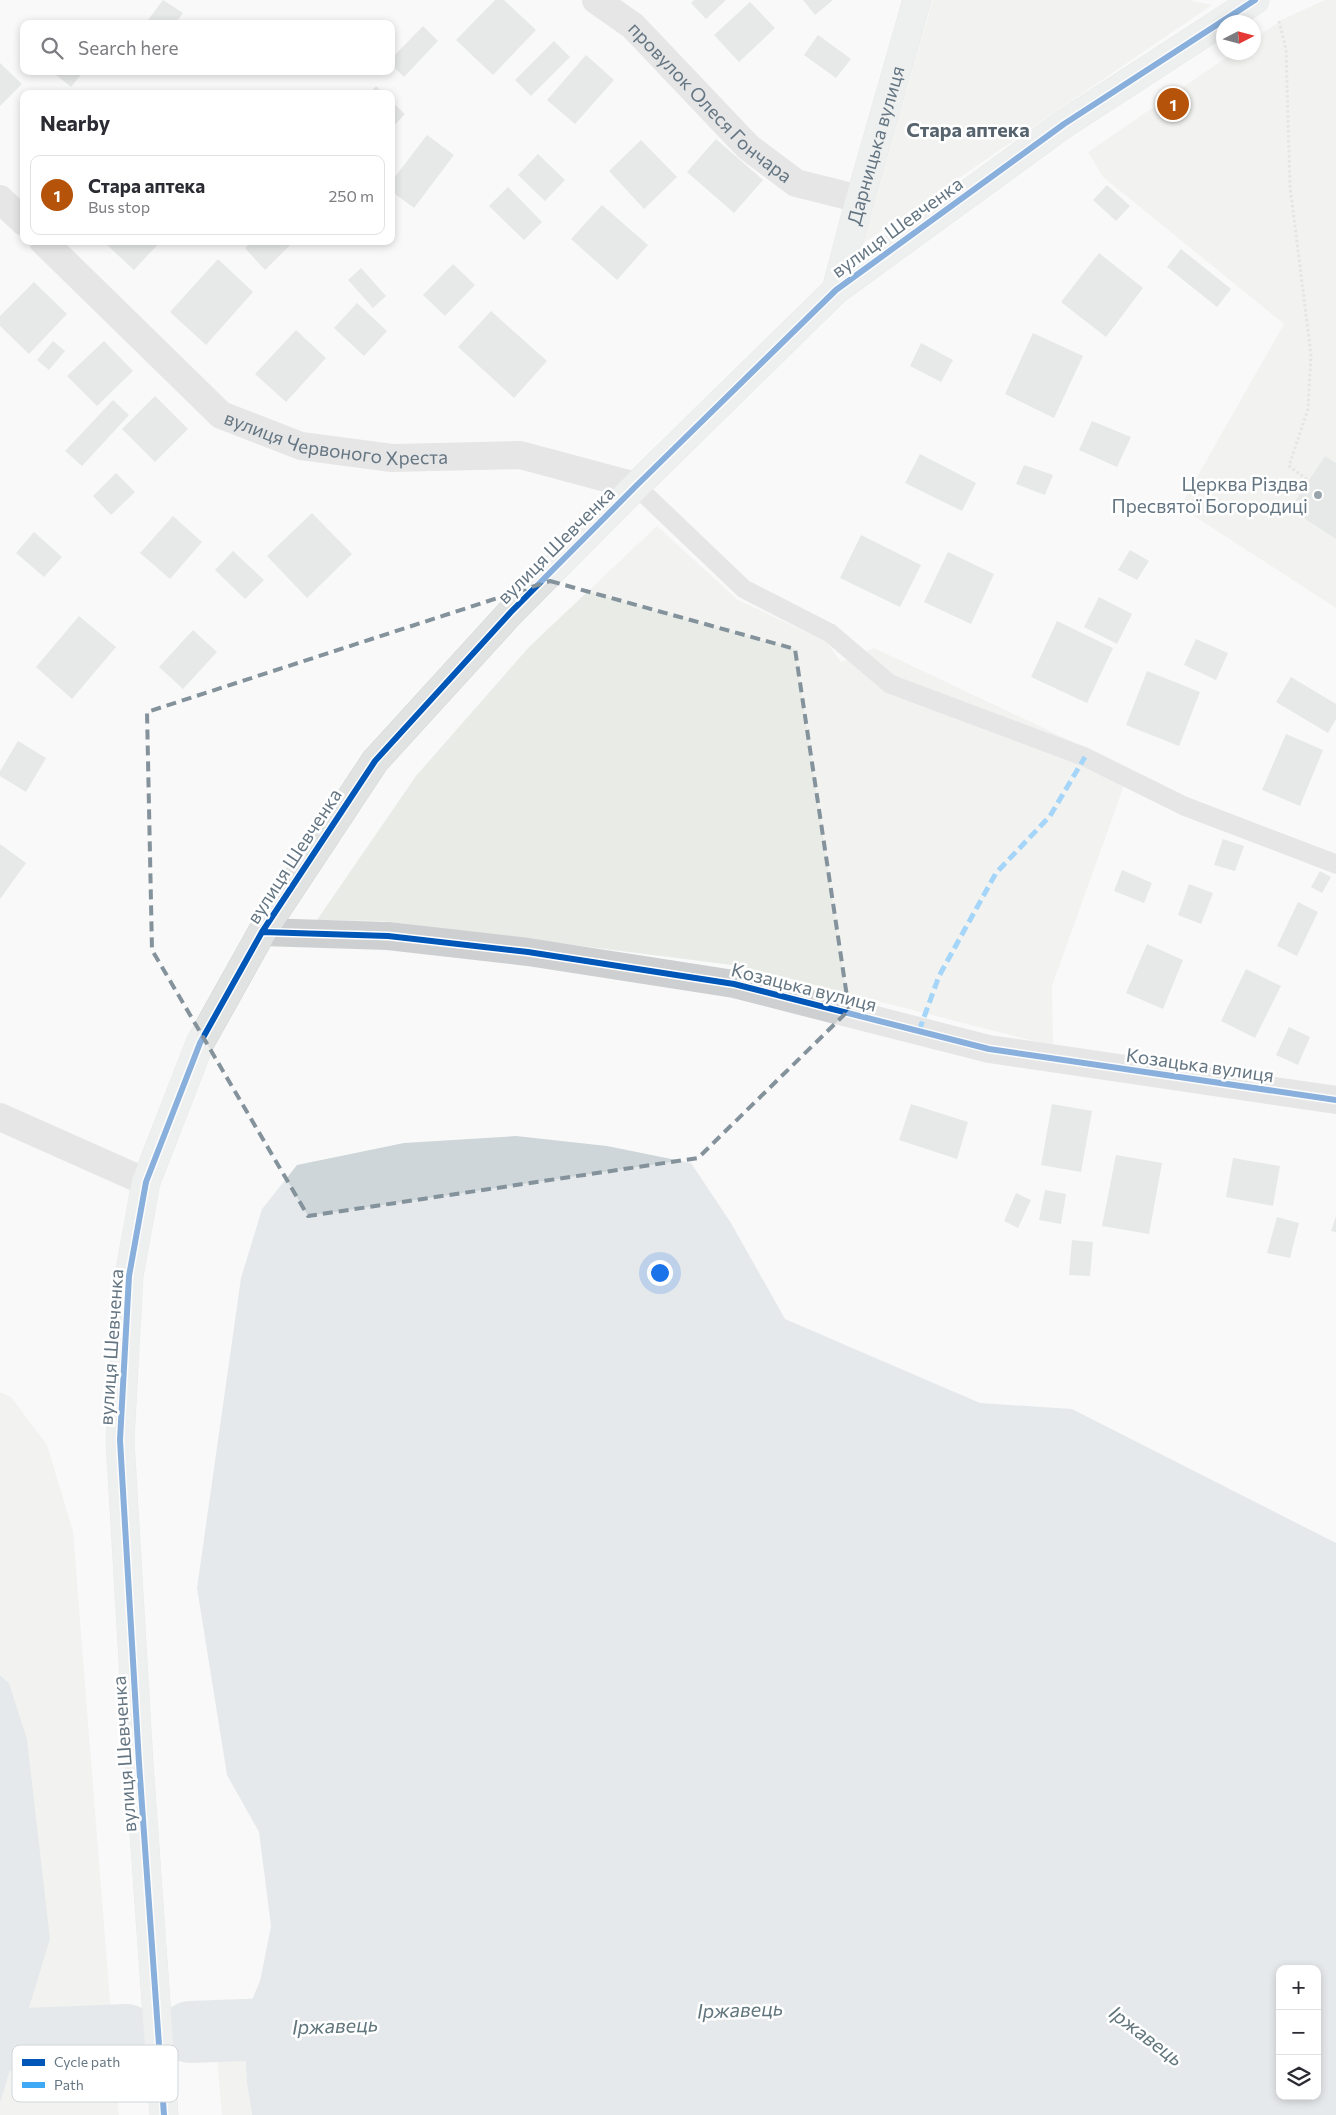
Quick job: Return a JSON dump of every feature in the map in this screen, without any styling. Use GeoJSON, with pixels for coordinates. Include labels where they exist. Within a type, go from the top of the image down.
{"type":"FeatureCollection","features":[{"type":"Feature","properties":{"kind":"street","name":"провулок Олеся Гончара"},"geometry":{"type":"LineString","coordinates":[[596,0],[633,26],[748,147],[796,183],[860,199]]}},
{"type":"Feature","properties":{"kind":"street","name":"Дарницька вулиця"},"geometry":{"type":"LineString","coordinates":[[836,290],[916,0]]}},
{"type":"Feature","properties":{"kind":"street","name":"вулиця Шевченка"},"geometry":{"type":"LineString","coordinates":[[159,2045],[139,1763],[120,1440],[129,1276],[146,1182],[200,1043],[262,932],[375,761],[510,613],[636,486],[836,290],[1064,124],[1266,6]]}},
{"type":"Feature","properties":{"kind":"street"},"geometry":{"type":"LineString","coordinates":[[0,199],[20,218]]}},
{"type":"Feature","properties":{"kind":"street","name":"вулиця Червоного Хреста"},"geometry":{"type":"LineString","coordinates":[[47,245],[221,415],[301,446],[392,458],[520,455],[636,486]]}},
{"type":"Feature","properties":{"kind":"street","name":"Козацька вулиця"},"geometry":{"type":"LineString","coordinates":[[262,932],[398,937],[528,952],[734,984],[988,1049],[1336,1100]]}},
{"type":"Feature","properties":{"kind":"street"},"geometry":{"type":"LineString","coordinates":[[0,1117],[146,1182]]}},
{"type":"Feature","properties":{"kind":"street","name":"вулиця Шевченка"},"geometry":{"type":"LineString","coordinates":[[163,2102],[164,2115]]}},
{"type":"Feature","properties":{"kind":"lane"},"geometry":{"type":"LineString","coordinates":[[636,486],[744,589],[830,633],[890,684],[1085,757],[1184,806],[1336,864]]}},
{"type":"Feature","properties":{"kind":"path"},"geometry":{"type":"LineString","coordinates":[[1266,6],[1286,49],[1290,186],[1311,356],[1308,409],[1289,466],[1309,480]]}},
{"type":"Feature","properties":{"kind":"highlighted area"},"geometry":{"type":"Polygon","coordinates":[[[550,581],[795,649],[849,1010],[698,1158],[308,1216],[152,950],[147,712],[550,581]]]}},
{"type":"Feature","properties":{"kind":"shaded area"},"geometry":{"type":"Polygon","coordinates":[[[933,0],[1189,0],[1212,5],[861,245],[933,0]]]}},
{"type":"Feature","properties":{"kind":"shaded area"},"geometry":{"type":"Polygon","coordinates":[[[1325,0],[1336,0],[1336,608],[1180,507],[1284,324],[1103,177],[1088,152],[1223,60],[1261,60],[1261,34],[1283,19],[1325,0]]]}},
{"type":"Feature","properties":{"kind":"shaded area"},"geometry":{"type":"Polygon","coordinates":[[[657,526],[738,600],[826,641],[841,662],[874,648],[1130,769],[1052,986],[1053,1046],[740,966],[383,921],[317,920],[416,776],[529,647],[657,526]]]}},
{"type":"Feature","properties":{"kind":"shaded area"},"geometry":{"type":"Polygon","coordinates":[[[0,1392],[11,1397],[47,1445],[73,1531],[113,2045],[12,2045],[12,2102],[118,2102],[119,2115],[0,2115],[9,1683],[0,1675],[0,1392]]]}},
{"type":"Feature","properties":{"kind":"shaded area"},"geometry":{"type":"Polygon","coordinates":[[[228,2041],[244,2046],[252,2115],[222,2115],[216,2047],[228,2041]]]}},
{"type":"Feature","properties":{"kind":"water"},"geometry":{"type":"Polygon","coordinates":[[[516,1136],[607,1146],[691,1163],[731,1223],[785,1319],[980,1403],[1072,1409],[1336,1543],[1336,2115],[252,2115],[247,2084],[243,2021],[260,1981],[271,1926],[259,1832],[227,1775],[197,1588],[241,1278],[262,1209],[297,1165],[404,1143],[516,1136]]]}},
{"type":"Feature","properties":{"kind":"water"},"geometry":{"type":"Polygon","coordinates":[[[0,1675],[9,1683],[27,1739],[50,1939],[18,2045],[12,2045],[12,2064],[0,2103],[0,1675]]]}},
{"type":"Feature","properties":{"kind":"building"},"geometry":{"type":"Polygon","coordinates":[[[163,0],[183,13],[178,20],[148,20],[163,0]]]}},
{"type":"Feature","properties":{"kind":"building"},"geometry":{"type":"Polygon","coordinates":[[[495,0],[504,0],[536,30],[493,75],[456,40],[495,0]]]}},
{"type":"Feature","properties":{"kind":"building"},"geometry":{"type":"Polygon","coordinates":[[[694,0],[726,0],[706,19],[691,3],[694,0]]]}},
{"type":"Feature","properties":{"kind":"building"},"geometry":{"type":"Polygon","coordinates":[[[803,0],[833,0],[815,15],[803,0]]]}},
{"type":"Feature","properties":{"kind":"building"},"geometry":{"type":"Polygon","coordinates":[[[750,2],[775,28],[739,62],[714,35],[750,2]]]}},
{"type":"Feature","properties":{"kind":"building"},"geometry":{"type":"Polygon","coordinates":[[[423,26],[438,41],[404,77],[395,68],[395,55],[423,26]]]}},
{"type":"Feature","properties":{"kind":"building"},"geometry":{"type":"Polygon","coordinates":[[[818,35],[851,59],[836,78],[804,55],[818,35]]]}},
{"type":"Feature","properties":{"kind":"building"},"geometry":{"type":"Polygon","coordinates":[[[554,41],[570,57],[531,96],[515,80],[554,41]]]}},
{"type":"Feature","properties":{"kind":"building"},"geometry":{"type":"Polygon","coordinates":[[[586,55],[614,80],[575,124],[547,100],[586,55]]]}},
{"type":"Feature","properties":{"kind":"building"},"geometry":{"type":"Polygon","coordinates":[[[0,63],[22,84],[0,106],[0,63]]]}},
{"type":"Feature","properties":{"kind":"building"},"geometry":{"type":"Polygon","coordinates":[[[56,75],[81,75],[71,87],[56,75]]]}},
{"type":"Feature","properties":{"kind":"building"},"geometry":{"type":"Polygon","coordinates":[[[395,105],[405,114],[395,125],[395,105]]]}},
{"type":"Feature","properties":{"kind":"building"},"geometry":{"type":"Polygon","coordinates":[[[427,135],[454,155],[414,208],[395,194],[395,177],[427,135]]]}},
{"type":"Feature","properties":{"kind":"building"},"geometry":{"type":"Polygon","coordinates":[[[716,139],[763,180],[734,213],[687,172],[716,139]]]}},
{"type":"Feature","properties":{"kind":"building"},"geometry":{"type":"Polygon","coordinates":[[[641,140],[677,177],[644,209],[609,171],[641,140]]]}},
{"type":"Feature","properties":{"kind":"building"},"geometry":{"type":"Polygon","coordinates":[[[538,154],[565,180],[545,201],[518,175],[538,154]]]}},
{"type":"Feature","properties":{"kind":"building"},"geometry":{"type":"Polygon","coordinates":[[[1107,185],[1130,206],[1116,221],[1093,200],[1107,185]]]}},
{"type":"Feature","properties":{"kind":"building"},"geometry":{"type":"Polygon","coordinates":[[[508,187],[542,222],[524,240],[489,206],[508,187]]]}},
{"type":"Feature","properties":{"kind":"building"},"geometry":{"type":"Polygon","coordinates":[[[602,205],[648,245],[617,280],[571,239],[602,205]]]}},
{"type":"Feature","properties":{"kind":"building"},"geometry":{"type":"Polygon","coordinates":[[[107,245],[157,245],[134,270],[107,245]]]}},
{"type":"Feature","properties":{"kind":"building"},"geometry":{"type":"Polygon","coordinates":[[[248,245],[290,245],[265,270],[245,248],[248,245]]]}},
{"type":"Feature","properties":{"kind":"building"},"geometry":{"type":"Polygon","coordinates":[[[1181,249],[1231,289],[1217,307],[1167,267],[1181,249]]]}},
{"type":"Feature","properties":{"kind":"building"},"geometry":{"type":"Polygon","coordinates":[[[1099,253],[1143,288],[1106,337],[1061,302],[1099,253]]]}},
{"type":"Feature","properties":{"kind":"building"},"geometry":{"type":"Polygon","coordinates":[[[218,259],[253,292],[206,345],[170,312],[218,259]]]}},
{"type":"Feature","properties":{"kind":"building"},"geometry":{"type":"Polygon","coordinates":[[[453,264],[475,285],[445,316],[423,295],[453,264]]]}},
{"type":"Feature","properties":{"kind":"building"},"geometry":{"type":"Polygon","coordinates":[[[361,268],[386,296],[373,308],[348,280],[361,268]]]}},
{"type":"Feature","properties":{"kind":"building"},"geometry":{"type":"Polygon","coordinates":[[[34,282],[67,314],[29,354],[0,326],[0,316],[34,282]]]}},
{"type":"Feature","properties":{"kind":"building"},"geometry":{"type":"Polygon","coordinates":[[[357,303],[387,331],[364,356],[334,328],[357,303]]]}},
{"type":"Feature","properties":{"kind":"building"},"geometry":{"type":"Polygon","coordinates":[[[491,311],[547,361],[514,398],[458,347],[491,311]]]}},
{"type":"Feature","properties":{"kind":"building"},"geometry":{"type":"Polygon","coordinates":[[[296,330],[326,358],[286,402],[255,374],[296,330]]]}},
{"type":"Feature","properties":{"kind":"building"},"geometry":{"type":"Polygon","coordinates":[[[1033,333],[1083,356],[1054,418],[1005,394],[1033,333]]]}},
{"type":"Feature","properties":{"kind":"building"},"geometry":{"type":"Polygon","coordinates":[[[53,341],[65,351],[49,370],[37,360],[53,341]]]}},
{"type":"Feature","properties":{"kind":"building"},"geometry":{"type":"Polygon","coordinates":[[[104,341],[133,371],[97,406],[67,376],[104,341]]]}},
{"type":"Feature","properties":{"kind":"building"},"geometry":{"type":"Polygon","coordinates":[[[921,343],[953,360],[941,382],[910,366],[921,343]]]}},
{"type":"Feature","properties":{"kind":"building"},"geometry":{"type":"Polygon","coordinates":[[[155,396],[188,429],[155,462],[122,429],[155,396]]]}},
{"type":"Feature","properties":{"kind":"building"},"geometry":{"type":"Polygon","coordinates":[[[113,400],[129,415],[82,466],[65,451],[113,400]]]}},
{"type":"Feature","properties":{"kind":"building"},"geometry":{"type":"Polygon","coordinates":[[[1092,421],[1131,437],[1117,467],[1079,450],[1092,421]]]}},
{"type":"Feature","properties":{"kind":"building"},"geometry":{"type":"Polygon","coordinates":[[[920,454],[976,483],[962,511],[905,483],[920,454]]]}},
{"type":"Feature","properties":{"kind":"building","name":"Церква Різдва Пресвятої Богородиці"},"geometry":{"type":"Polygon","coordinates":[[[1325,456],[1336,463],[1336,539],[1290,509],[1325,456]]]}},
{"type":"Feature","properties":{"kind":"building"},"geometry":{"type":"Polygon","coordinates":[[[1024,465],[1053,475],[1045,495],[1016,484],[1024,465]]]}},
{"type":"Feature","properties":{"kind":"building"},"geometry":{"type":"Polygon","coordinates":[[[116,473],[135,492],[111,515],[93,496],[116,473]]]}},
{"type":"Feature","properties":{"kind":"building"},"geometry":{"type":"Polygon","coordinates":[[[312,513],[352,554],[307,598],[267,556],[312,513]]]}},
{"type":"Feature","properties":{"kind":"building"},"geometry":{"type":"Polygon","coordinates":[[[173,516],[202,542],[170,579],[140,553],[173,516]]]}},
{"type":"Feature","properties":{"kind":"building"},"geometry":{"type":"Polygon","coordinates":[[[34,532],[62,557],[44,577],[16,553],[34,532]]]}},
{"type":"Feature","properties":{"kind":"building"},"geometry":{"type":"Polygon","coordinates":[[[861,535],[921,565],[900,607],[840,578],[861,535]]]}},
{"type":"Feature","properties":{"kind":"building"},"geometry":{"type":"Polygon","coordinates":[[[1130,550],[1149,561],[1137,580],[1118,570],[1130,550]]]}},
{"type":"Feature","properties":{"kind":"building"},"geometry":{"type":"Polygon","coordinates":[[[233,551],[264,580],[245,599],[215,570],[233,551]]]}},
{"type":"Feature","properties":{"kind":"building"},"geometry":{"type":"Polygon","coordinates":[[[948,552],[994,574],[971,624],[924,602],[948,552]]]}},
{"type":"Feature","properties":{"kind":"building"},"geometry":{"type":"Polygon","coordinates":[[[1099,597],[1132,614],[1117,644],[1084,627],[1099,597]]]}},
{"type":"Feature","properties":{"kind":"building"},"geometry":{"type":"Polygon","coordinates":[[[79,616],[116,647],[72,699],[36,667],[79,616]]]}},
{"type":"Feature","properties":{"kind":"building"},"geometry":{"type":"Polygon","coordinates":[[[1057,621],[1113,648],[1087,703],[1031,677],[1057,621]]]}},
{"type":"Feature","properties":{"kind":"building"},"geometry":{"type":"Polygon","coordinates":[[[193,630],[217,652],[183,689],[159,667],[193,630]]]}},
{"type":"Feature","properties":{"kind":"building"},"geometry":{"type":"Polygon","coordinates":[[[1196,639],[1228,653],[1216,680],[1184,665],[1196,639]]]}},
{"type":"Feature","properties":{"kind":"building"},"geometry":{"type":"Polygon","coordinates":[[[1147,671],[1200,692],[1179,746],[1126,725],[1147,671]]]}},
{"type":"Feature","properties":{"kind":"building"},"geometry":{"type":"Polygon","coordinates":[[[1291,677],[1336,704],[1336,719],[1328,733],[1276,702],[1291,677]]]}},
{"type":"Feature","properties":{"kind":"building"},"geometry":{"type":"Polygon","coordinates":[[[1286,734],[1323,750],[1300,806],[1262,790],[1286,734]]]}},
{"type":"Feature","properties":{"kind":"building"},"geometry":{"type":"Polygon","coordinates":[[[18,741],[46,758],[26,792],[0,776],[0,771],[18,741]]]}},
{"type":"Feature","properties":{"kind":"building"},"geometry":{"type":"Polygon","coordinates":[[[1223,839],[1244,846],[1235,871],[1214,865],[1223,839]]]}},
{"type":"Feature","properties":{"kind":"building"},"geometry":{"type":"Polygon","coordinates":[[[0,844],[26,863],[0,899],[0,844]]]}},
{"type":"Feature","properties":{"kind":"building"},"geometry":{"type":"Polygon","coordinates":[[[1122,870],[1152,883],[1144,903],[1114,891],[1122,870]]]}},
{"type":"Feature","properties":{"kind":"building"},"geometry":{"type":"Polygon","coordinates":[[[1320,871],[1331,877],[1322,893],[1311,887],[1320,871]]]}},
{"type":"Feature","properties":{"kind":"building"},"geometry":{"type":"Polygon","coordinates":[[[1189,884],[1213,893],[1201,924],[1178,915],[1189,884]]]}},
{"type":"Feature","properties":{"kind":"building"},"geometry":{"type":"Polygon","coordinates":[[[1298,902],[1318,912],[1297,956],[1277,946],[1298,902]]]}},
{"type":"Feature","properties":{"kind":"building"},"geometry":{"type":"Polygon","coordinates":[[[1147,944],[1183,960],[1163,1009],[1126,993],[1147,944]]]}},
{"type":"Feature","properties":{"kind":"building"},"geometry":{"type":"Polygon","coordinates":[[[1246,969],[1281,986],[1255,1038],[1221,1021],[1246,969]]]}},
{"type":"Feature","properties":{"kind":"building"},"geometry":{"type":"Polygon","coordinates":[[[1289,1027],[1310,1037],[1298,1065],[1276,1055],[1289,1027]]]}},
{"type":"Feature","properties":{"kind":"building"},"geometry":{"type":"Polygon","coordinates":[[[911,1104],[968,1122],[957,1159],[899,1140],[911,1104]]]}},
{"type":"Feature","properties":{"kind":"building"},"geometry":{"type":"Polygon","coordinates":[[[1052,1104],[1092,1111],[1081,1172],[1041,1165],[1052,1104]]]}},
{"type":"Feature","properties":{"kind":"building"},"geometry":{"type":"Polygon","coordinates":[[[1116,1155],[1162,1163],[1149,1234],[1102,1226],[1116,1155]]]}},
{"type":"Feature","properties":{"kind":"building"},"geometry":{"type":"Polygon","coordinates":[[[1233,1158],[1280,1166],[1273,1206],[1226,1197],[1233,1158]]]}},
{"type":"Feature","properties":{"kind":"building"},"geometry":{"type":"Polygon","coordinates":[[[1045,1190],[1066,1194],[1061,1224],[1039,1220],[1045,1190]]]}},
{"type":"Feature","properties":{"kind":"building"},"geometry":{"type":"Polygon","coordinates":[[[1016,1193],[1031,1200],[1018,1228],[1004,1221],[1016,1193]]]}},
{"type":"Feature","properties":{"kind":"building"},"geometry":{"type":"Polygon","coordinates":[[[1336,1216],[1336,1232],[1331,1231],[1336,1216]]]}},
{"type":"Feature","properties":{"kind":"building"},"geometry":{"type":"Polygon","coordinates":[[[1277,1217],[1299,1223],[1290,1258],[1267,1253],[1277,1217]]]}},
{"type":"Feature","properties":{"kind":"building"},"geometry":{"type":"Polygon","coordinates":[[[1072,1240],[1093,1242],[1090,1276],[1069,1275],[1072,1240]]]}},
{"type":"Feature","properties":{"kind":"waterway","name":"Іржавець"},"geometry":{"type":"LineString","coordinates":[[190,2032],[328,2027]]}},
{"type":"Feature","properties":{"kind":"waterway","name":"Іржавець"},"geometry":{"type":"LineString","coordinates":[[0,2040],[127,2035]]}},
{"type":"Feature","properties":{"kind":"marked path"},"geometry":{"type":"LineString","coordinates":[[919,1031],[939,976],[996,873],[1050,816],[1085,757]]}},
{"type":"Feature","properties":{"kind":"cycle path"},"geometry":{"type":"LineString","coordinates":[[159,2045],[139,1763],[120,1440],[129,1276],[146,1182],[200,1043],[262,932],[375,761],[510,613],[636,486],[836,290],[1064,124],[1255,0]]}},
{"type":"Feature","properties":{"kind":"cycle path"},"geometry":{"type":"LineString","coordinates":[[262,932],[388,936],[528,952],[734,984],[989,1049],[1336,1100]]}},
{"type":"Feature","properties":{"kind":"cycle path"},"geometry":{"type":"LineString","coordinates":[[163,2102],[164,2115]]}},
{"type":"Feature","properties":{"kind":"place","name":"Стара аптека"},"geometry":{"type":"Point","coordinates":[1173,104]}},
{"type":"Feature","properties":{"kind":"place","name":"Церква Різдва Пресвятої Богородиці"},"geometry":{"type":"Point","coordinates":[1318,495]}},
{"type":"Feature","properties":{"kind":"district","name":"Стара аптека"},"geometry":{"type":"Point","coordinates":[968,130]}}]}
